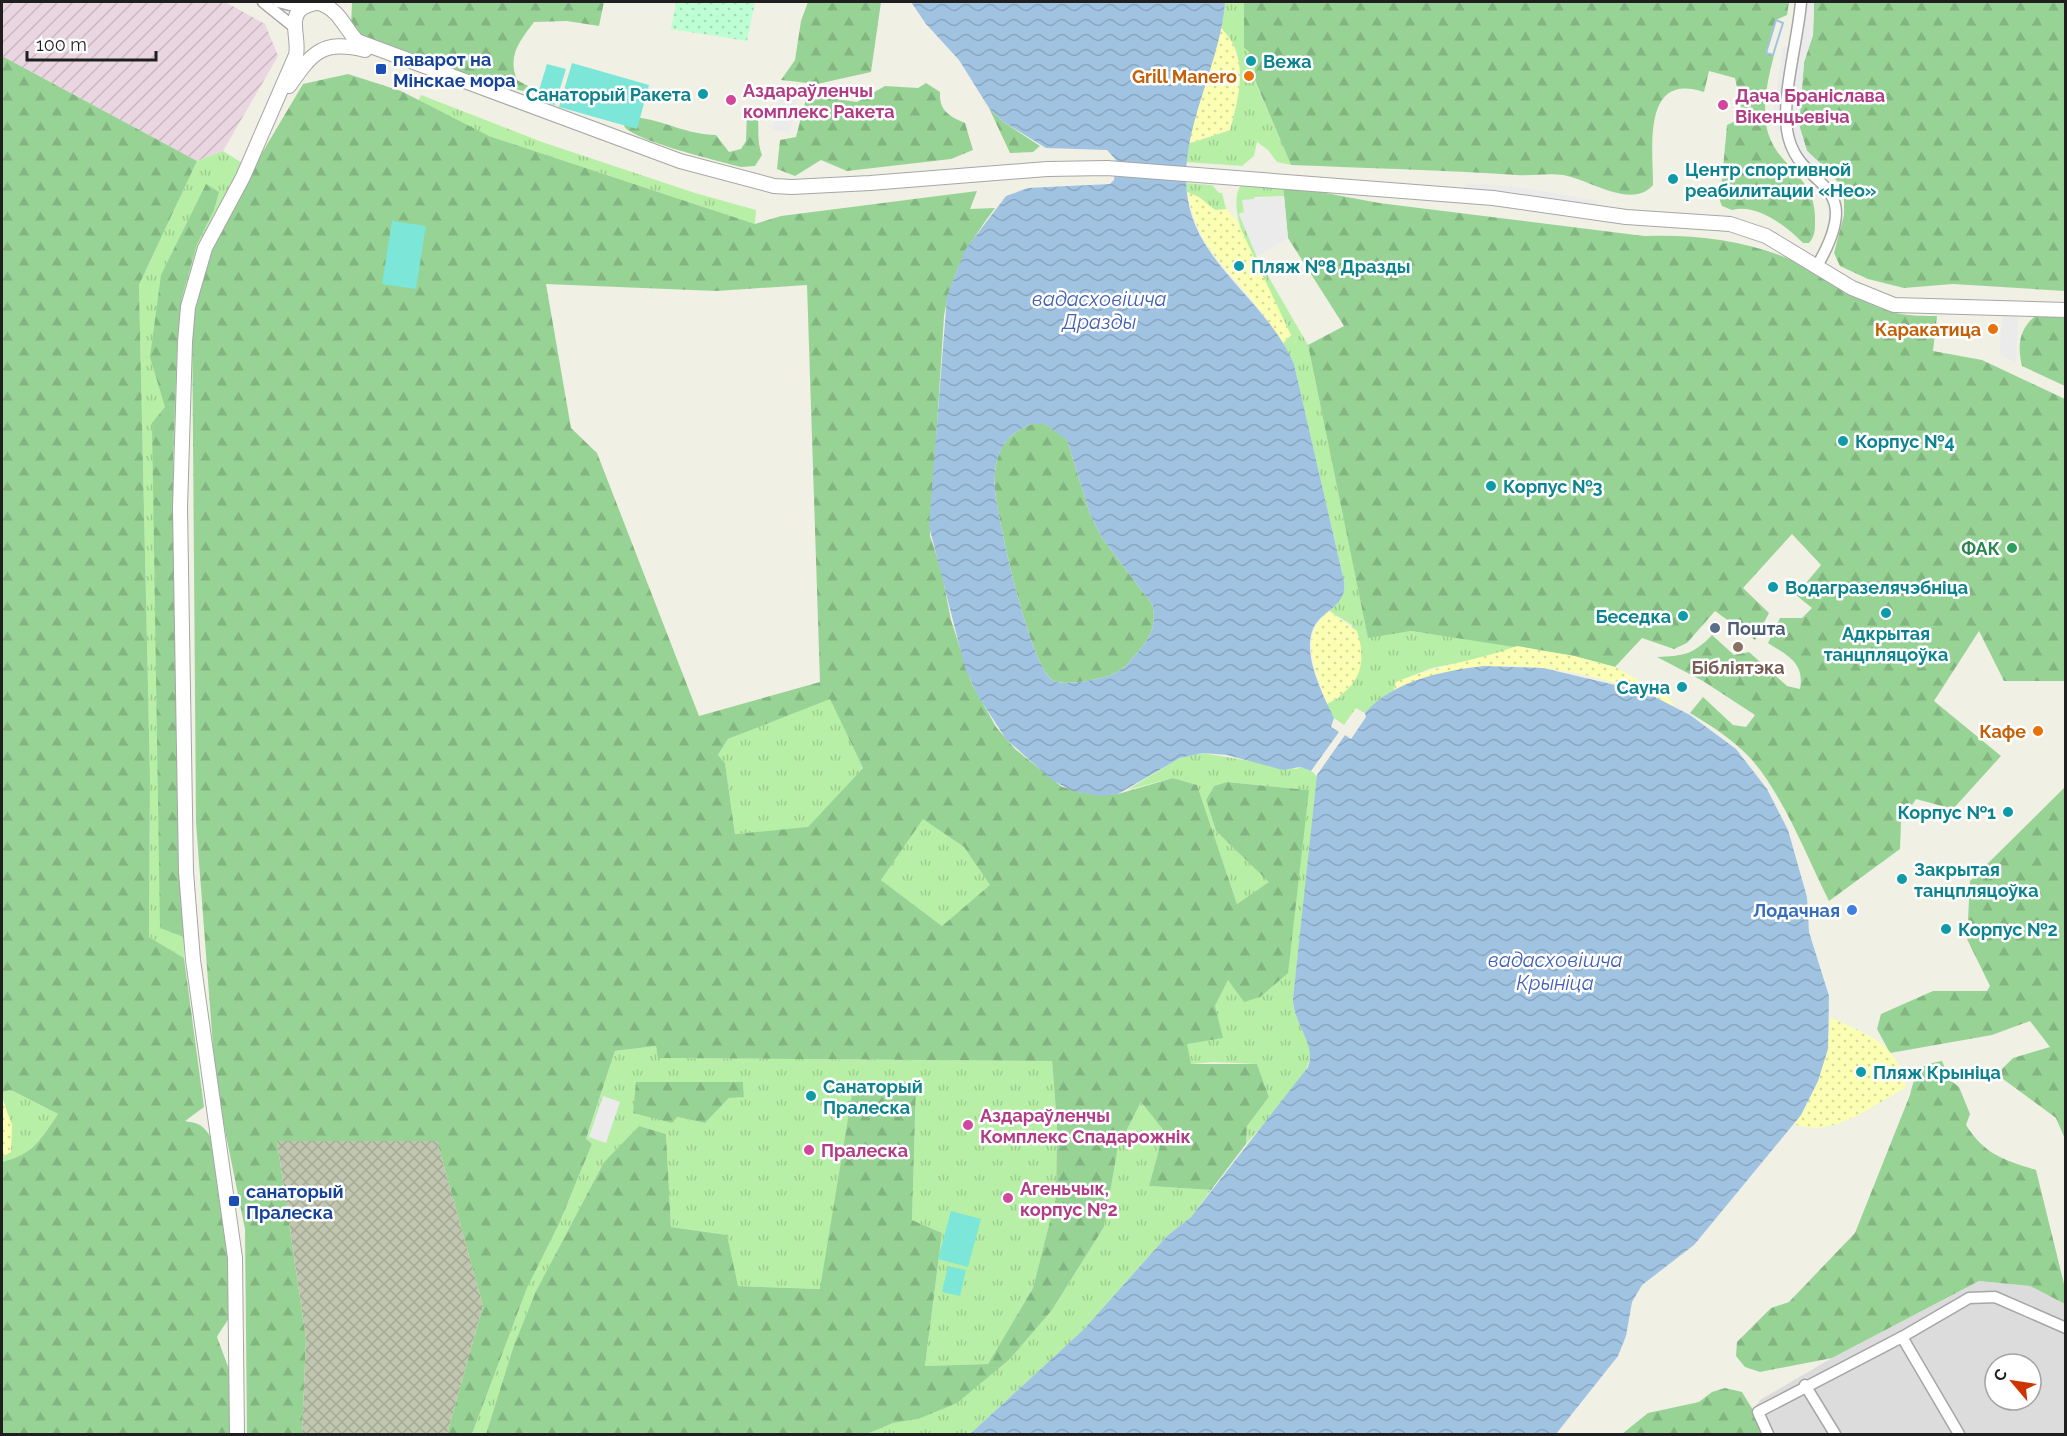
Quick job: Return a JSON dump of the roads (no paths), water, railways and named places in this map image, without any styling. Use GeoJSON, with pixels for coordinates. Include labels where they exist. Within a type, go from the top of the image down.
{"type":"FeatureCollection","features":[{"type":"Feature","properties":{"kind":"street"},"geometry":{"type":"LineString","coordinates":[[263,2],[309,48],[324,49],[340,45],[405,60]]}},
{"type":"Feature","properties":{"kind":"street"},"geometry":{"type":"LineString","coordinates":[[278,2],[294,6],[315,3],[340,13],[357,41],[680,161],[774,186],[792,188],[1047,169],[1107,168],[1493,198],[1626,217],[1730,224],[1766,236],[1852,288],[1894,305],[2066,310]]}},
{"type":"Feature","properties":{"kind":"street"},"geometry":{"type":"LineString","coordinates":[[1801,2],[1788,102],[1787,129],[1799,160],[1821,180],[1836,204],[1831,236],[1817,266]]}},
{"type":"Feature","properties":{"kind":"street"},"geometry":{"type":"LineString","coordinates":[[237,1434],[235,1258],[193,960],[186,872],[180,508],[182,418],[188,308],[196,276],[206,248],[243,177],[296,55],[297,14],[315,3]]}},
{"type":"Feature","properties":{"kind":"street"},"geometry":{"type":"LineString","coordinates":[[279,98],[306,60],[340,36],[340,13]]}},
{"type":"Feature","properties":{"kind":"street"},"geometry":{"type":"LineString","coordinates":[[1768,1434],[1758,1412],[1805,1385],[1902,1337],[1969,1298],[1995,1297],[2066,1328]]}},
{"type":"Feature","properties":{"kind":"street"},"geometry":{"type":"LineString","coordinates":[[1902,1337],[1959,1434]]}},
{"type":"Feature","properties":{"kind":"street"},"geometry":{"type":"LineString","coordinates":[[1805,1385],[1835,1434]]}},
{"type":"Feature","properties":{"kind":"water","name":"вадасховішча Дразды"},"geometry":{"type":"Polygon","coordinates":[[[911,2],[1225,2],[1220,32],[1194,123],[1188,154],[1186,184],[1191,214],[1205,244],[1227,274],[1264,316],[1286,347],[1294,364],[1344,581],[1342,597],[1317,623],[1310,639],[1315,675],[1334,718],[1331,727],[1339,732],[1311,771],[1300,767],[1283,770],[1227,755],[1203,753],[1180,758],[1118,794],[1100,796],[1072,791],[1052,780],[1006,739],[978,696],[965,668],[929,526],[947,296],[965,250],[1006,196],[1028,188],[1110,184],[1114,180],[1116,160],[1107,150],[1046,148],[1002,121],[989,108],[959,60],[926,24],[911,2]],[[1032,424],[1021,429],[1011,436],[1000,451],[995,478],[999,515],[1025,623],[1043,668],[1052,680],[1057,682],[1092,680],[1116,673],[1127,664],[1150,635],[1154,613],[1152,604],[1102,538],[1090,514],[1067,440],[1045,424],[1032,424]]]}},
{"type":"Feature","properties":{"kind":"water","name":"вадасховішча Крыніца"},"geometry":{"type":"Polygon","coordinates":[[[1484,666],[1543,668],[1645,692],[1690,715],[1736,749],[1767,789],[1788,830],[1807,897],[1809,932],[1829,996],[1828,1049],[1818,1081],[1801,1115],[1694,1245],[1642,1285],[1632,1302],[1626,1336],[1618,1356],[1556,1434],[970,1434],[1084,1329],[1167,1236],[1191,1217],[1308,1067],[1309,1050],[1296,1016],[1293,998],[1317,775],[1345,735],[1351,739],[1366,717],[1365,713],[1390,692],[1436,674],[1484,666]]]}},
{"type":"Feature","properties":{"kind":"waterway"},"geometry":{"type":"LineString","coordinates":[[1776,20],[1783,23],[1773,55],[1766,53],[1776,20]]}},
{"type":"Feature","properties":{"kind":"place","name":"Вежа"},"geometry":{"type":"Point","coordinates":[1251,61]}},
{"type":"Feature","properties":{"kind":"place","name":"паварот на Мінскае мора"},"geometry":{"type":"Point","coordinates":[381,69]}},
{"type":"Feature","properties":{"kind":"place","name":"Grill Manero"},"geometry":{"type":"Point","coordinates":[1249,76]}},
{"type":"Feature","properties":{"kind":"place","name":"Санаторый Ракета"},"geometry":{"type":"Point","coordinates":[703,94]}},
{"type":"Feature","properties":{"kind":"place","name":"Аздараўленчы комплекс Ракета"},"geometry":{"type":"Point","coordinates":[731,100]}},
{"type":"Feature","properties":{"kind":"place","name":"Дача Браніслава Вікенцьевіча"},"geometry":{"type":"Point","coordinates":[1723,105]}},
{"type":"Feature","properties":{"kind":"place","name":"Центр спортивной реабилитации «Нео»"},"geometry":{"type":"Point","coordinates":[1673,179]}},
{"type":"Feature","properties":{"kind":"place","name":"Пляж №8 Дразды"},"geometry":{"type":"Point","coordinates":[1239,266]}},
{"type":"Feature","properties":{"kind":"place","name":"Каракатица"},"geometry":{"type":"Point","coordinates":[1993,329]}},
{"type":"Feature","properties":{"kind":"place","name":"Корпус №4"},"geometry":{"type":"Point","coordinates":[1843,441]}},
{"type":"Feature","properties":{"kind":"place","name":"Корпус №3"},"geometry":{"type":"Point","coordinates":[1491,486]}},
{"type":"Feature","properties":{"kind":"place","name":"ФАК"},"geometry":{"type":"Point","coordinates":[2012,548]}},
{"type":"Feature","properties":{"kind":"place","name":"Водагразелячэбніца"},"geometry":{"type":"Point","coordinates":[1773,587]}},
{"type":"Feature","properties":{"kind":"place","name":"Адкрытая танцпляцоўка"},"geometry":{"type":"Point","coordinates":[1886,613]}},
{"type":"Feature","properties":{"kind":"place","name":"Беседка"},"geometry":{"type":"Point","coordinates":[1683,616]}},
{"type":"Feature","properties":{"kind":"place","name":"Пошта"},"geometry":{"type":"Point","coordinates":[1715,628]}},
{"type":"Feature","properties":{"kind":"place","name":"Бібліятэка"},"geometry":{"type":"Point","coordinates":[1738,647]}},
{"type":"Feature","properties":{"kind":"place","name":"Сауна"},"geometry":{"type":"Point","coordinates":[1682,687]}},
{"type":"Feature","properties":{"kind":"place","name":"Кафе"},"geometry":{"type":"Point","coordinates":[2038,731]}},
{"type":"Feature","properties":{"kind":"place","name":"Корпус №1"},"geometry":{"type":"Point","coordinates":[2008,812]}},
{"type":"Feature","properties":{"kind":"place","name":"Закрытая танцпляцоўка"},"geometry":{"type":"Point","coordinates":[1902,879]}},
{"type":"Feature","properties":{"kind":"place","name":"Лодачная"},"geometry":{"type":"Point","coordinates":[1852,910]}},
{"type":"Feature","properties":{"kind":"place","name":"Корпус №2"},"geometry":{"type":"Point","coordinates":[1946,929]}},
{"type":"Feature","properties":{"kind":"place","name":"Пляж Крыніца"},"geometry":{"type":"Point","coordinates":[1861,1072]}},
{"type":"Feature","properties":{"kind":"place","name":"Санаторый Пралеска"},"geometry":{"type":"Point","coordinates":[811,1096]}},
{"type":"Feature","properties":{"kind":"place","name":"Аздараўленчы Комплекс Спадарожнік"},"geometry":{"type":"Point","coordinates":[968,1125]}},
{"type":"Feature","properties":{"kind":"place","name":"Пралеска"},"geometry":{"type":"Point","coordinates":[809,1150]}},
{"type":"Feature","properties":{"kind":"place","name":"Агеньчык, корпус №2"},"geometry":{"type":"Point","coordinates":[1008,1198]}},
{"type":"Feature","properties":{"kind":"place","name":"санаторый Пралеска"},"geometry":{"type":"Point","coordinates":[234,1201]}}]}
